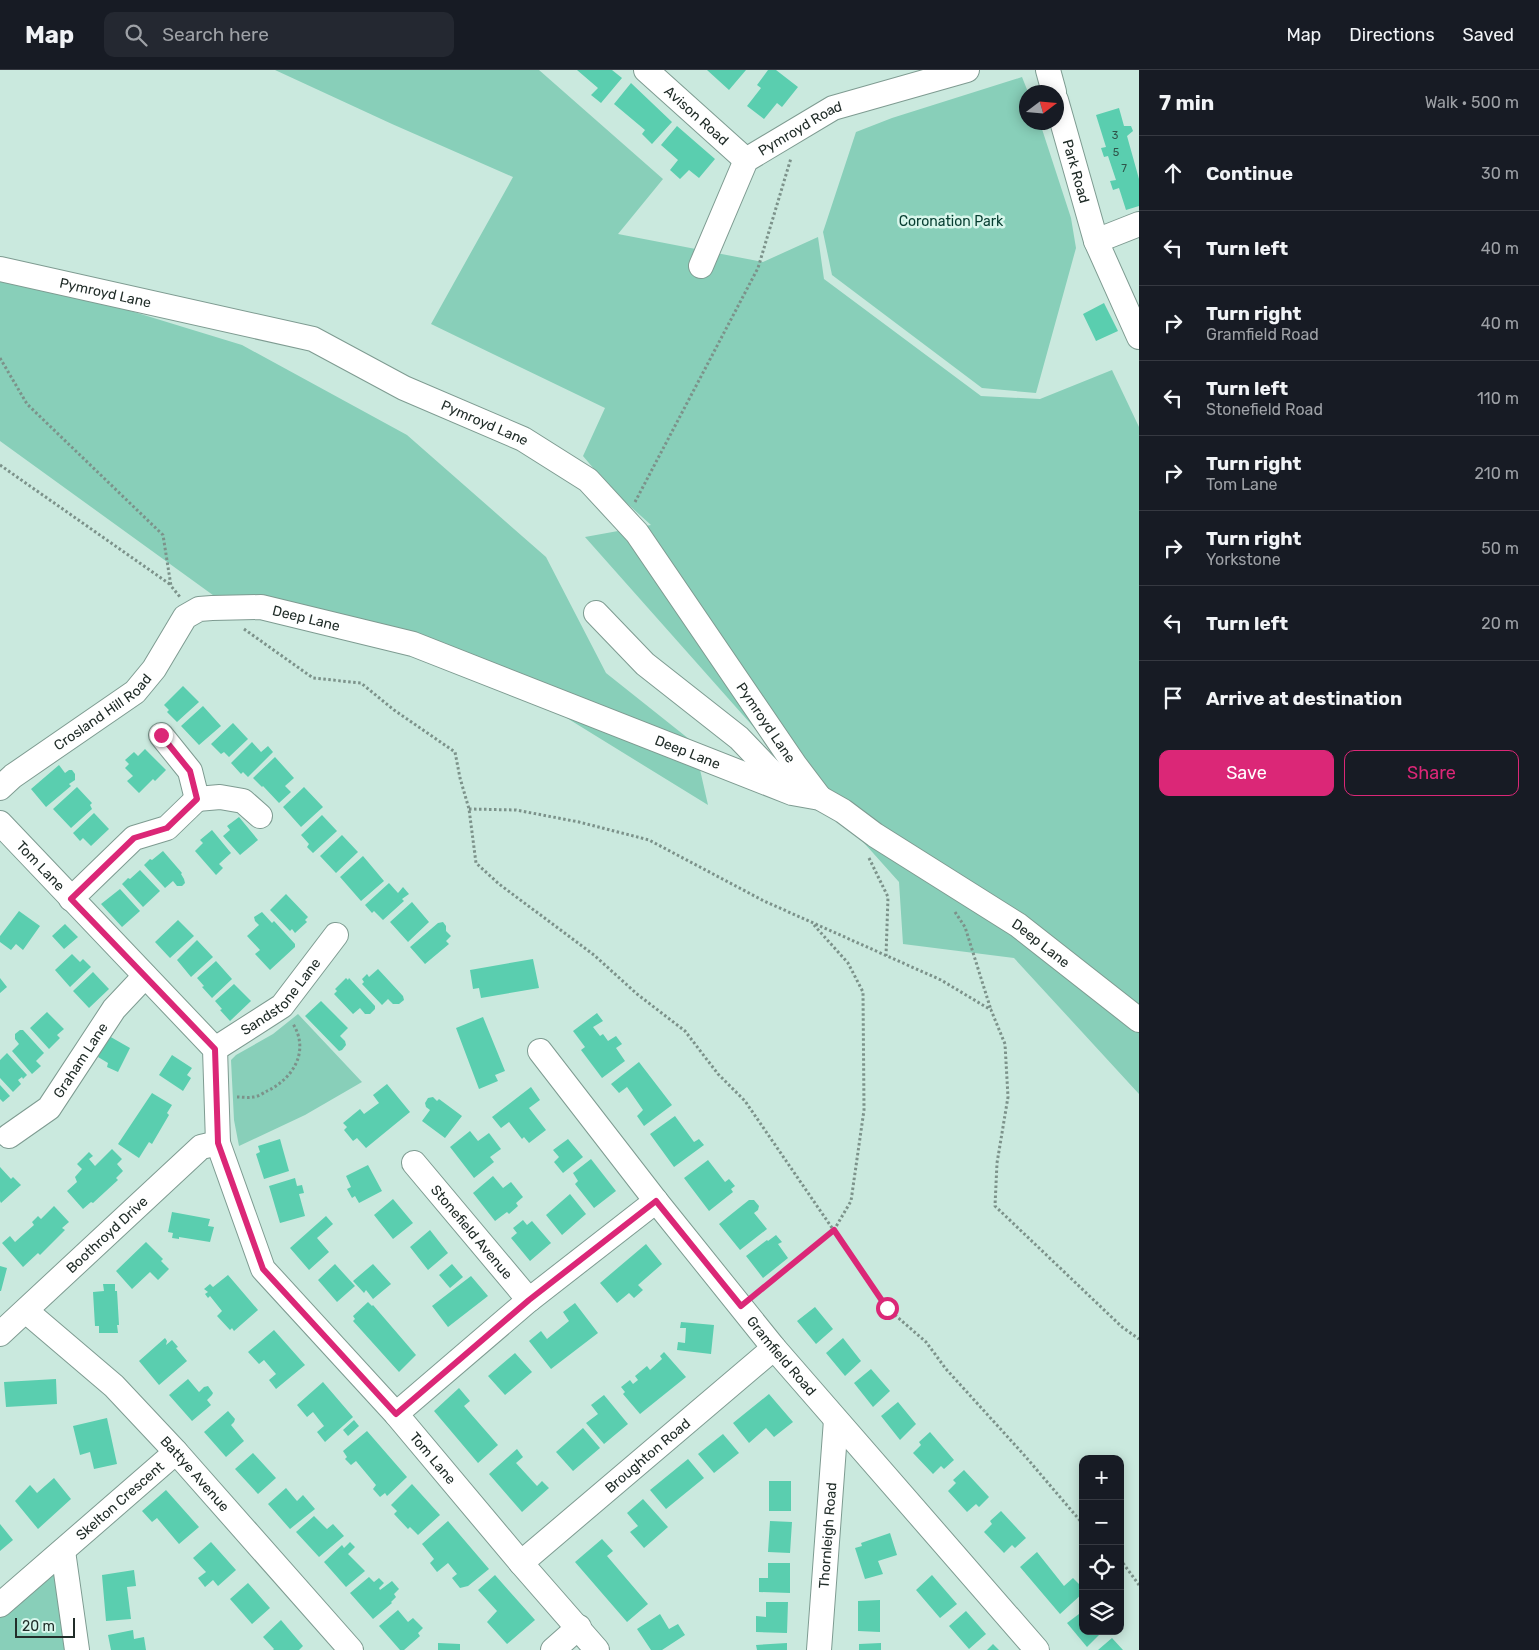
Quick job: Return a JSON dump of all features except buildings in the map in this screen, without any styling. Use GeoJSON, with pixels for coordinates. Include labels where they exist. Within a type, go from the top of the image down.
{"type":"FeatureCollection","features":[{"type":"Feature","properties":{"kind":"street","name":"Avison Road"},"geometry":{"type":"LineString","coordinates":[[646,70],[746,160]]}},
{"type":"Feature","properties":{"kind":"street","name":"Pymroyd Road"},"geometry":{"type":"LineString","coordinates":[[701,266],[746,160],[832,108],[931,74],[967,70]]}},
{"type":"Feature","properties":{"kind":"street"},"geometry":{"type":"LineString","coordinates":[[1048,70],[1052,85]]}},
{"type":"Feature","properties":{"kind":"street","name":"Park Road"},"geometry":{"type":"LineString","coordinates":[[1064,128],[1096,241],[1139,337]]}},
{"type":"Feature","properties":{"kind":"street"},"geometry":{"type":"LineString","coordinates":[[1096,241],[1139,224]]}},
{"type":"Feature","properties":{"kind":"street","name":"Pymroyd Lane"},"geometry":{"type":"LineString","coordinates":[[0,269],[313,339],[404,388],[523,439],[588,480],[637,533],[795,765],[820,798]]}},
{"type":"Feature","properties":{"kind":"street","name":"Deep Lane"},"geometry":{"type":"LineString","coordinates":[[190,615],[199,610],[212,608],[261,607],[413,644],[792,793],[820,798],[1018,925],[1139,1020]]}},
{"type":"Feature","properties":{"kind":"street"},"geometry":{"type":"LineString","coordinates":[[596,613],[645,664],[739,738],[792,793]]}},
{"type":"Feature","properties":{"kind":"street","name":"Crosland Hill Road"},"geometry":{"type":"LineString","coordinates":[[0,788],[13,776],[135,692],[154,669],[190,615]]}},
{"type":"Feature","properties":{"kind":"street"},"geometry":{"type":"LineString","coordinates":[[161,735],[190,771],[197,799]]}},
{"type":"Feature","properties":{"kind":"street"},"geometry":{"type":"LineString","coordinates":[[71,899],[134,838],[167,828],[197,799],[220,797],[243,801],[260,816]]}},
{"type":"Feature","properties":{"kind":"street","name":"Tom Lane"},"geometry":{"type":"LineString","coordinates":[[0,823],[215,1049],[218,1143],[263,1269],[396,1414],[597,1650]]}},
{"type":"Feature","properties":{"kind":"street","name":"Sandstone Lane"},"geometry":{"type":"LineString","coordinates":[[215,1049],[282,1006],[336,935]]}},
{"type":"Feature","properties":{"kind":"street","name":"Graham Lane"},"geometry":{"type":"LineString","coordinates":[[9,1136],[49,1108],[114,1009],[145,976]]}},
{"type":"Feature","properties":{"kind":"street","name":"Gramfield Road"},"geometry":{"type":"LineString","coordinates":[[540,1051],[656,1201],[774,1348],[1037,1650]]}},
{"type":"Feature","properties":{"kind":"street","name":"Boothroyd Drive"},"geometry":{"type":"LineString","coordinates":[[0,1334],[201,1147],[218,1143]]}},
{"type":"Feature","properties":{"kind":"street","name":"Stonefield Avenue"},"geometry":{"type":"LineString","coordinates":[[414,1163],[529,1300]]}},
{"type":"Feature","properties":{"kind":"street"},"geometry":{"type":"LineString","coordinates":[[396,1414],[529,1300],[656,1201]]}},
{"type":"Feature","properties":{"kind":"street","name":"Battye Avenue"},"geometry":{"type":"LineString","coordinates":[[26,1311],[114,1386],[176,1452],[351,1650]]}},
{"type":"Feature","properties":{"kind":"street","name":"Broughton Road"},"geometry":{"type":"LineString","coordinates":[[521,1563],[774,1348]]}},
{"type":"Feature","properties":{"kind":"street","name":"Thornleigh Road"},"geometry":{"type":"LineString","coordinates":[[819,1650],[836,1420]]}},
{"type":"Feature","properties":{"kind":"street","name":"Skelton Crescent"},"geometry":{"type":"LineString","coordinates":[[0,1605],[176,1452]]}},
{"type":"Feature","properties":{"kind":"street","name":"Skelton Crescent"},"geometry":{"type":"LineString","coordinates":[[63,1551],[77,1650]]}},
{"type":"Feature","properties":{"kind":"street"},"geometry":{"type":"LineString","coordinates":[[553,1650],[579,1627]]}},
{"type":"Feature","properties":{"kind":"path"},"geometry":{"type":"LineString","coordinates":[[626,520],[758,268],[800,128]]}},
{"type":"Feature","properties":{"kind":"path"},"geometry":{"type":"LineString","coordinates":[[0,358],[27,404],[163,535],[171,586]]}},
{"type":"Feature","properties":{"kind":"path"},"geometry":{"type":"LineString","coordinates":[[0,466],[171,586],[190,615]]}},
{"type":"Feature","properties":{"kind":"path"},"geometry":{"type":"LineString","coordinates":[[243,629],[313,678],[361,683],[394,710],[455,752],[469,810],[476,863],[685,1031],[718,1074],[745,1102],[887,1308],[926,1342],[946,1369],[1025,1456],[1079,1519]]}},
{"type":"Feature","properties":{"kind":"path"},"geometry":{"type":"LineString","coordinates":[[469,810],[516,810],[579,822],[649,840],[764,901],[942,980],[991,1010]]}},
{"type":"Feature","properties":{"kind":"path"},"geometry":{"type":"LineString","coordinates":[[867,854],[888,897],[886,956]]}},
{"type":"Feature","properties":{"kind":"path"},"geometry":{"type":"LineString","coordinates":[[949,882],[946,897],[965,927],[991,1010],[1004,1044],[1008,1097],[997,1164],[995,1206],[1122,1327],[1139,1338]]}},
{"type":"Feature","properties":{"kind":"path"},"geometry":{"type":"LineString","coordinates":[[741,1306],[834,1230],[851,1201],[864,1110],[863,992],[848,964],[811,922]]}},
{"type":"Feature","properties":{"kind":"path"},"geometry":{"type":"LineString","coordinates":[[217,1096],[254,1097],[276,1087],[292,1072],[300,1054],[298,1032],[282,1006]]}},
{"type":"Feature","properties":{"kind":"path"},"geometry":{"type":"LineString","coordinates":[[1124,1564],[1139,1585]]}},
{"type":"Feature","properties":{"kind":"green space"},"geometry":{"type":"Polygon","coordinates":[[[275,70],[539,70],[663,179],[618,234],[763,262],[818,237],[824,279],[981,396],[1040,399],[1112,370],[1139,427],[1139,1094],[1014,958],[903,944],[899,882],[814,787],[773,749],[585,537],[651,525],[611,489],[583,456],[605,408],[431,324],[513,177],[275,70]]]}},
{"type":"Feature","properties":{"kind":"green space","name":"Coronation Park"},"geometry":{"type":"Polygon","coordinates":[[[1022,77],[1025,85],[1019,85],[1019,130],[1042,130],[1071,218],[1076,248],[1036,393],[982,388],[832,275],[823,232],[856,132],[892,118],[1022,77]]]}},
{"type":"Feature","properties":{"kind":"green space"},"geometry":{"type":"Polygon","coordinates":[[[0,271],[242,345],[407,435],[546,557],[606,673],[694,743],[708,805],[445,643],[317,608],[265,597],[217,598],[0,441],[0,271]]]}},
{"type":"Feature","properties":{"kind":"green space"},"geometry":{"type":"Polygon","coordinates":[[[298,1014],[362,1082],[305,1115],[239,1146],[234,1120],[231,1060],[236,1055],[273,1034],[298,1014]]]}},
{"type":"Feature","properties":{"kind":"green space"},"geometry":{"type":"Polygon","coordinates":[[[54,1570],[70,1650],[0,1650],[0,1613],[54,1570]]]}},
{"type":"Feature","properties":{"kind":"route"},"geometry":{"type":"LineString","coordinates":[[161,735],[190,771],[197,799],[167,828],[134,838],[71,899],[215,1049],[218,1143],[263,1269],[396,1414],[529,1300],[656,1201],[741,1306],[834,1230],[887,1308]]}}]}
